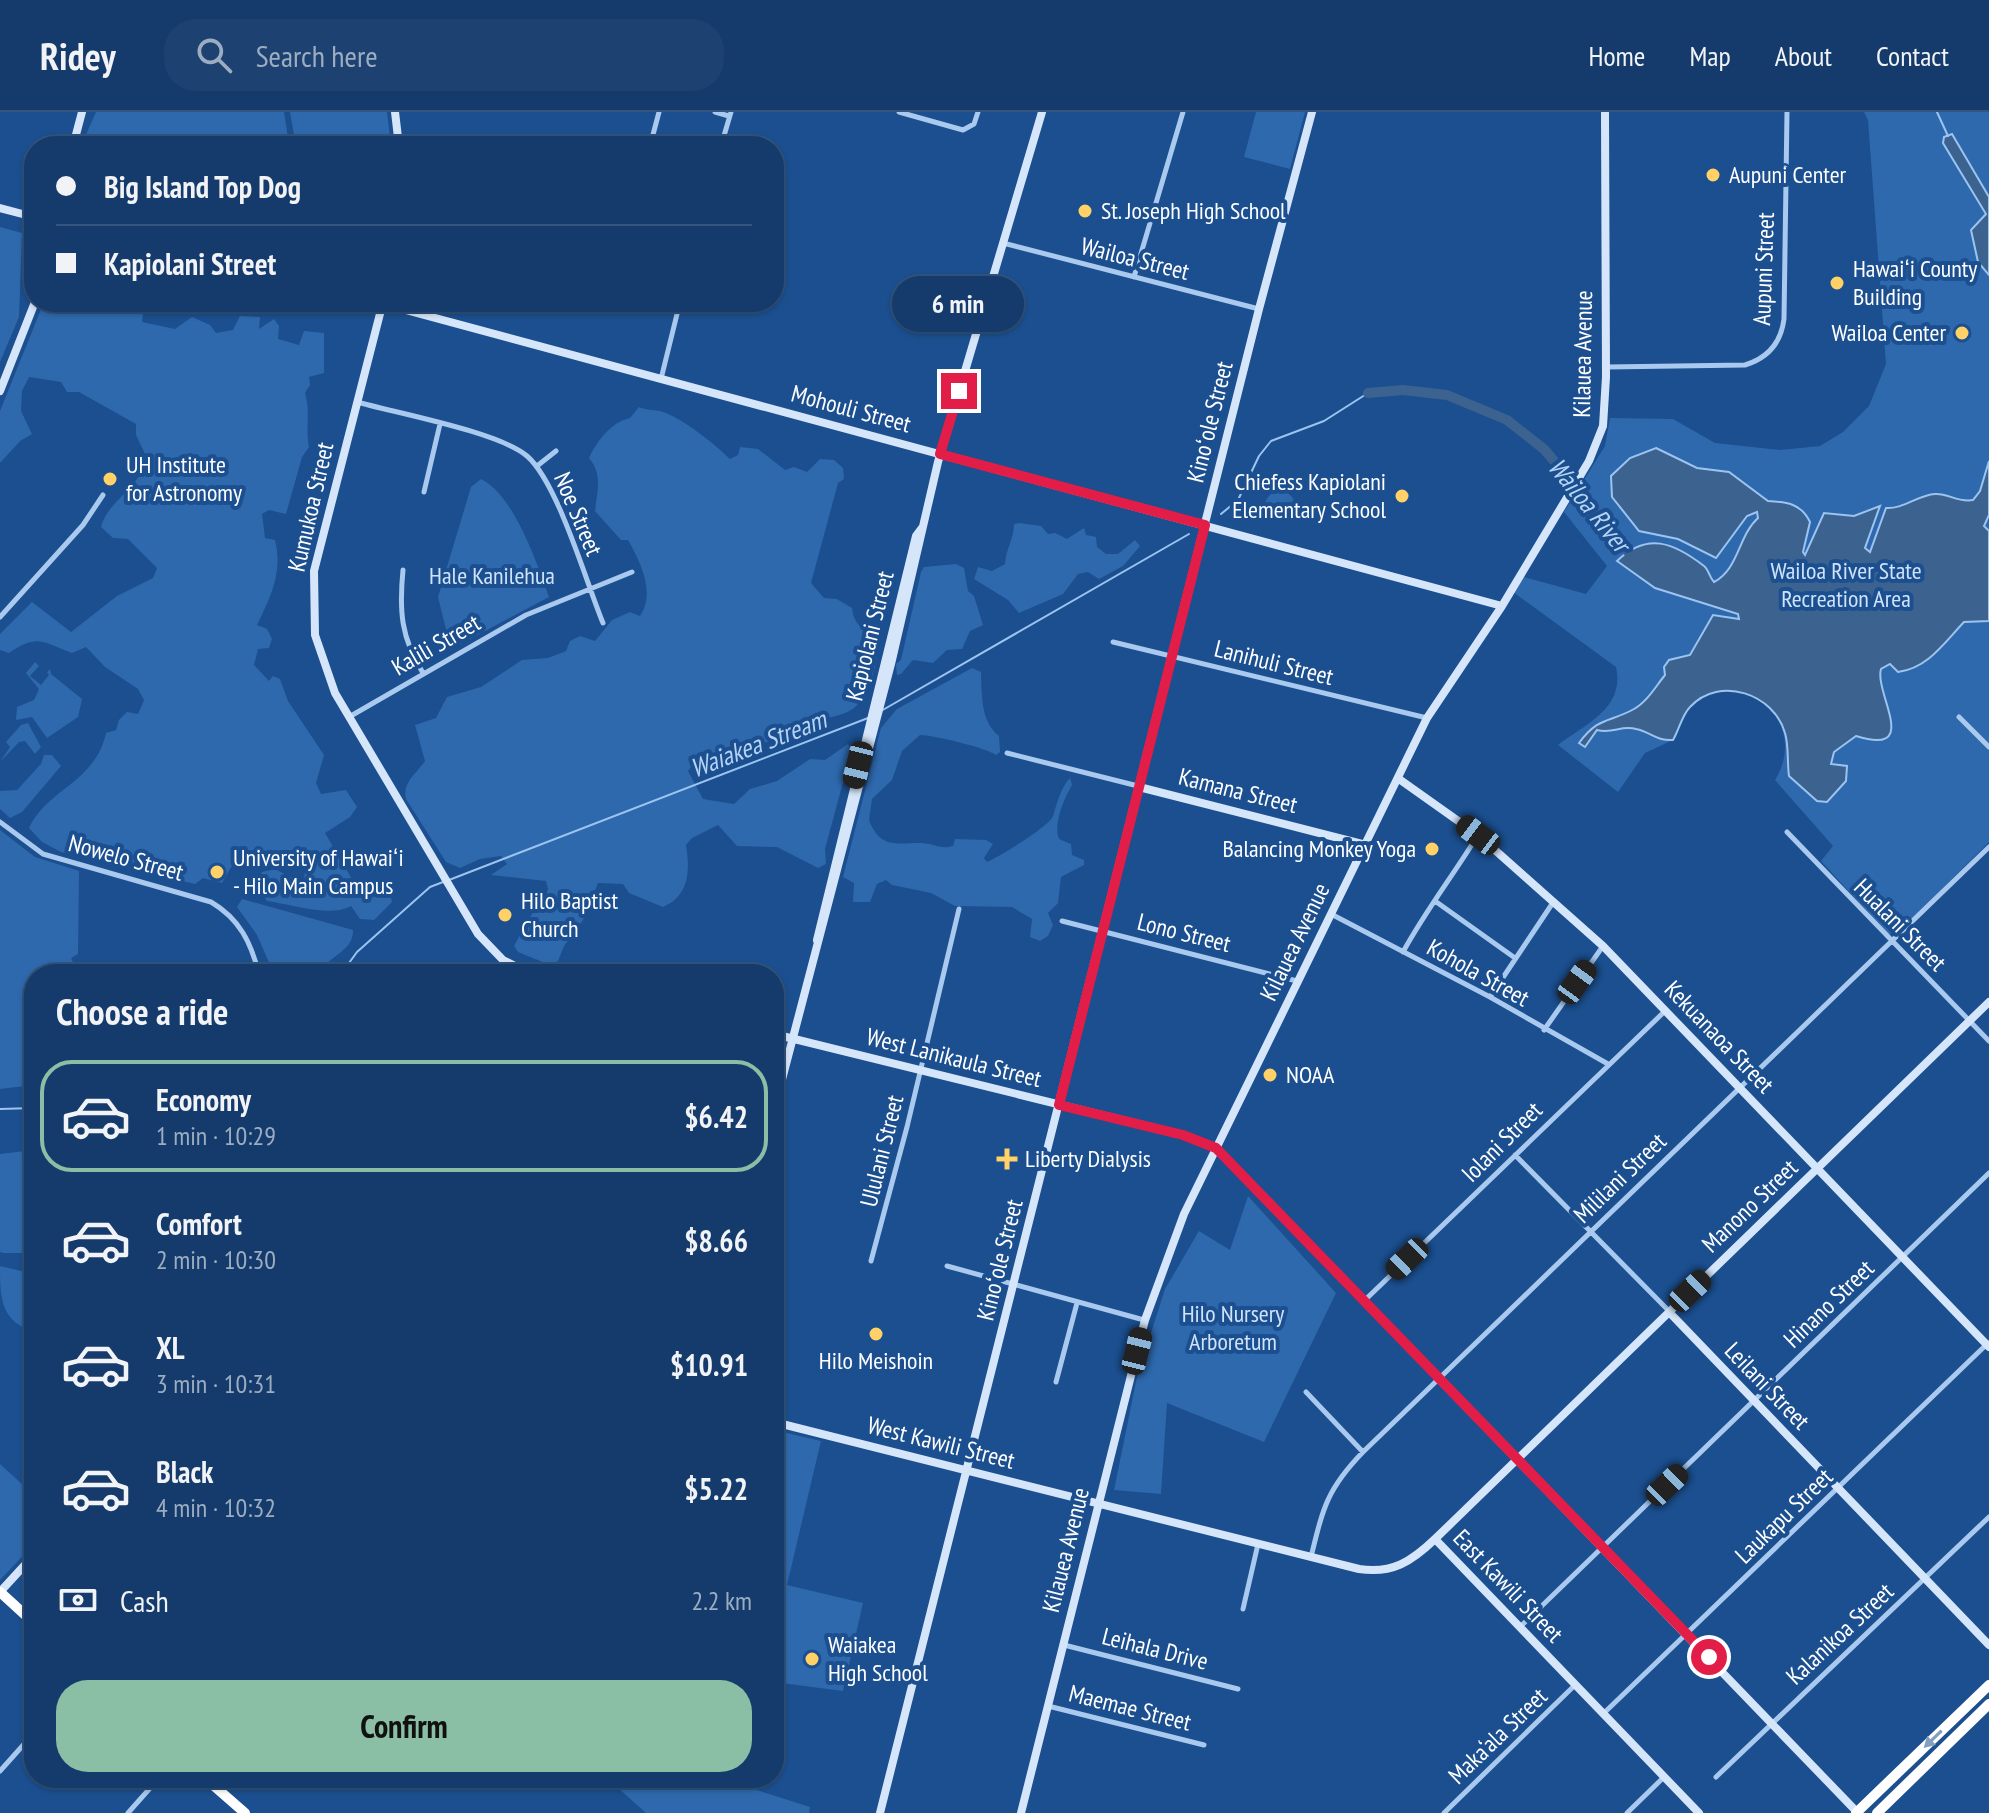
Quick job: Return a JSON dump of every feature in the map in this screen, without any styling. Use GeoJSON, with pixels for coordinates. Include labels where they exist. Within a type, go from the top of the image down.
{"type":"FeatureCollection","features":[{"type":"Feature","properties":{"kind":"highway"},"geometry":{"type":"LineString","coordinates":[[0,1592],[24,1614]]}},
{"type":"Feature","properties":{"kind":"highway"},"geometry":{"type":"LineString","coordinates":[[1857,1813],[1989,1685]]}},
{"type":"Feature","properties":{"kind":"highway"},"geometry":{"type":"LineString","coordinates":[[1879,1812],[1989,1704]]}},
{"type":"Feature","properties":{"kind":"highway"},"geometry":{"type":"LineString","coordinates":[[216,1788],[245,1813]]}},
{"type":"Feature","properties":{"kind":"street"},"geometry":{"type":"LineString","coordinates":[[76,136],[82,112]]}},
{"type":"Feature","properties":{"kind":"street"},"geometry":{"type":"LineString","coordinates":[[395,112],[398,136]]}},
{"type":"Feature","properties":{"kind":"street"},"geometry":{"type":"LineString","coordinates":[[653,136],[659,112]]}},
{"type":"Feature","properties":{"kind":"street"},"geometry":{"type":"LineString","coordinates":[[715,112],[730,114],[724,136]]}},
{"type":"Feature","properties":{"kind":"street"},"geometry":{"type":"LineString","coordinates":[[899,112],[963,130],[974,124],[978,112]]}},
{"type":"Feature","properties":{"kind":"street","name":"Kapiolani Street"},"geometry":{"type":"LineString","coordinates":[[784,1070],[817,941],[816,930],[869,735],[916,536],[922,528],[940,454],[1042,112]]}},
{"type":"Feature","properties":{"kind":"street"},"geometry":{"type":"LineString","coordinates":[[1134,277],[1183,112]]}},
{"type":"Feature","properties":{"kind":"street","name":"Kinoʻole Street"},"geometry":{"type":"LineString","coordinates":[[880,1813],[1259,309],[1312,112]]}},
{"type":"Feature","properties":{"kind":"street","name":"Kilauea Avenue"},"geometry":{"type":"LineString","coordinates":[[1021,1813],[1145,1320],[1184,1214],[1427,718],[1502,606],[1562,508],[1589,461],[1604,418],[1605,112]]}},
{"type":"Feature","properties":{"kind":"street","name":"Aupuni Street"},"geometry":{"type":"LineString","coordinates":[[1606,367],[1745,365],[1762,358],[1775,345],[1784,319],[1787,112]]}},
{"type":"Feature","properties":{"kind":"street"},"geometry":{"type":"LineString","coordinates":[[0,208],[24,214]]}},
{"type":"Feature","properties":{"kind":"street","name":"Wailoa Street"},"geometry":{"type":"LineString","coordinates":[[1003,243],[1259,309]]}},
{"type":"Feature","properties":{"kind":"street"},"geometry":{"type":"LineString","coordinates":[[0,391],[31,312]]}},
{"type":"Feature","properties":{"kind":"street","name":"Kumukoa Street"},"geometry":{"type":"LineString","coordinates":[[349,717],[323,664],[315,635],[312,603],[314,571],[378,312]]}},
{"type":"Feature","properties":{"kind":"street","name":"Mohouli Street"},"geometry":{"type":"LineString","coordinates":[[413,312],[1502,606]]}},
{"type":"Feature","properties":{"kind":"street"},"geometry":{"type":"LineString","coordinates":[[661,380],[678,312]]}},
{"type":"Feature","properties":{"kind":"street","name":"Noe Street"},"geometry":{"type":"LineString","coordinates":[[357,402],[499,439],[526,455],[546,479],[603,623]]}},
{"type":"Feature","properties":{"kind":"street"},"geometry":{"type":"LineString","coordinates":[[424,492],[440,424]]}},
{"type":"Feature","properties":{"kind":"street"},"geometry":{"type":"LineString","coordinates":[[537,466],[556,451]]}},
{"type":"Feature","properties":{"kind":"street"},"geometry":{"type":"LineString","coordinates":[[0,617],[83,525],[103,495]]}},
{"type":"Feature","properties":{"kind":"street"},"geometry":{"type":"LineString","coordinates":[[403,570],[399,608],[403,637],[423,673]]}},
{"type":"Feature","properties":{"kind":"street","name":"Kalili Street"},"geometry":{"type":"LineString","coordinates":[[349,717],[526,615],[632,572]]}},
{"type":"Feature","properties":{"kind":"street","name":"Lanihuli Street"},"geometry":{"type":"LineString","coordinates":[[1113,642],[1427,718]]}},
{"type":"Feature","properties":{"kind":"street"},"geometry":{"type":"LineString","coordinates":[[349,717],[487,946],[511,964]]}},
{"type":"Feature","properties":{"kind":"street"},"geometry":{"type":"LineString","coordinates":[[1959,717],[1989,747]]}},
{"type":"Feature","properties":{"kind":"street","name":"Kamana Street"},"geometry":{"type":"LineString","coordinates":[[1007,753],[1366,845]]}},
{"type":"Feature","properties":{"kind":"street","name":"Kekuanaoa Street"},"geometry":{"type":"LineString","coordinates":[[1399,779],[1478,835],[1603,946],[1988,1345]]}},
{"type":"Feature","properties":{"kind":"street","name":"Nowelo Street"},"geometry":{"type":"LineString","coordinates":[[0,822],[43,854],[211,902],[230,915],[243,932],[255,964]]}},
{"type":"Feature","properties":{"kind":"street","name":"Hualani Street"},"geometry":{"type":"LineString","coordinates":[[1787,832],[1989,1041]]}},
{"type":"Feature","properties":{"kind":"street"},"geometry":{"type":"LineString","coordinates":[[1403,952],[1429,903],[1435,901],[1478,835]]}},
{"type":"Feature","properties":{"kind":"street","name":"Mililani Street"},"geometry":{"type":"LineString","coordinates":[[1311,1557],[1325,1503],[1337,1479],[1989,847]]}},
{"type":"Feature","properties":{"kind":"street"},"geometry":{"type":"LineString","coordinates":[[1435,901],[1515,958]]}},
{"type":"Feature","properties":{"kind":"street"},"geometry":{"type":"LineString","coordinates":[[1490,997],[1554,901]]}},
{"type":"Feature","properties":{"kind":"street","name":"Ululani Street"},"geometry":{"type":"LineString","coordinates":[[871,1261],[959,909]]}},
{"type":"Feature","properties":{"kind":"street","name":"Kohola Street"},"geometry":{"type":"LineString","coordinates":[[1330,914],[1490,997],[1608,1064]]}},
{"type":"Feature","properties":{"kind":"street","name":"Lono Street"},"geometry":{"type":"LineString","coordinates":[[1062,921],[1298,982]]}},
{"type":"Feature","properties":{"kind":"street"},"geometry":{"type":"LineString","coordinates":[[1544,1030],[1603,946]]}},
{"type":"Feature","properties":{"kind":"street","name":"Manono Street"},"geometry":{"type":"LineString","coordinates":[[1435,1539],[1989,1002]]}},
{"type":"Feature","properties":{"kind":"street","name":"Iolani Street"},"geometry":{"type":"LineString","coordinates":[[1364,1301],[1666,1010]]}},
{"type":"Feature","properties":{"kind":"street","name":"West Lanikaula Street"},"geometry":{"type":"LineString","coordinates":[[784,1036],[1183,1135],[1216,1148]]}},
{"type":"Feature","properties":{"kind":"street"},"geometry":{"type":"LineString","coordinates":[[1216,1148],[1857,1813]]}},
{"type":"Feature","properties":{"kind":"street","name":"Leilani Street"},"geometry":{"type":"LineString","coordinates":[[1515,1155],[1989,1645]]}},
{"type":"Feature","properties":{"kind":"street","name":"Hinano Street"},"geometry":{"type":"LineString","coordinates":[[1520,1627],[1989,1173]]}},
{"type":"Feature","properties":{"kind":"street"},"geometry":{"type":"LineString","coordinates":[[947,1266],[1145,1320]]}},
{"type":"Feature","properties":{"kind":"street"},"geometry":{"type":"LineString","coordinates":[[1056,1382],[1077,1303]]}},
{"type":"Feature","properties":{"kind":"street","name":"Laukapu Street"},"geometry":{"type":"LineString","coordinates":[[1603,1713],[1988,1345]]}},
{"type":"Feature","properties":{"kind":"street"},"geometry":{"type":"LineString","coordinates":[[1306,1392],[1363,1452]]}},
{"type":"Feature","properties":{"kind":"street","name":"West Kawili Street"},"geometry":{"type":"LineString","coordinates":[[784,1424],[1098,1502]]}},
{"type":"Feature","properties":{"kind":"street","name":"East Kawili Street"},"geometry":{"type":"LineString","coordinates":[[1098,1502],[1361,1570],[1387,1571],[1414,1558],[1435,1539],[1699,1813]]}},
{"type":"Feature","properties":{"kind":"street","name":"Kalanikoa Street"},"geometry":{"type":"LineString","coordinates":[[1716,1777],[1989,1517]]}},
{"type":"Feature","properties":{"kind":"street"},"geometry":{"type":"LineString","coordinates":[[1243,1609],[1258,1543]]}},
{"type":"Feature","properties":{"kind":"street"},"geometry":{"type":"LineString","coordinates":[[0,1592],[24,1566]]}},
{"type":"Feature","properties":{"kind":"street","name":"Leihala Drive"},"geometry":{"type":"LineString","coordinates":[[1064,1645],[1238,1689]]}},
{"type":"Feature","properties":{"kind":"street","name":"Maka‘ala Street"},"geometry":{"type":"LineString","coordinates":[[1444,1813],[1576,1685]]}},
{"type":"Feature","properties":{"kind":"street","name":"Maemae Street"},"geometry":{"type":"LineString","coordinates":[[1048,1706],[1204,1745]]}},
{"type":"Feature","properties":{"kind":"street"},"geometry":{"type":"LineString","coordinates":[[0,1771],[24,1744]]}},
{"type":"Feature","properties":{"kind":"street"},"geometry":{"type":"LineString","coordinates":[[1627,1813],[1664,1776]]}},
{"type":"Feature","properties":{"kind":"street"},"geometry":{"type":"LineString","coordinates":[[128,1813],[150,1788]]}},
{"type":"Feature","properties":{"kind":"green space"},"geometry":{"type":"Polygon","coordinates":[[[96,112],[284,112],[288,136],[85,136],[96,112]]]}},
{"type":"Feature","properties":{"kind":"green space"},"geometry":{"type":"Polygon","coordinates":[[[290,112],[387,112],[390,136],[294,136],[290,112]]]}},
{"type":"Feature","properties":{"kind":"green space"},"geometry":{"type":"Polygon","coordinates":[[[1256,112],[1305,112],[1290,169],[1244,157],[1256,112]]]}},
{"type":"Feature","properties":{"kind":"green space","name":"Wailoa River State Recreation Area"},"geometry":{"type":"Polygon","coordinates":[[[1864,112],[1989,112],[1989,842],[1899,932],[1888,934],[1821,861],[1833,846],[1775,780],[1784,758],[1784,738],[1778,719],[1766,704],[1750,694],[1731,690],[1711,693],[1689,708],[1675,739],[1645,753],[1618,792],[1558,745],[1609,704],[1615,693],[1616,667],[1513,592],[1524,577],[1586,594],[1607,566],[1564,512],[1605,446],[1610,418],[1673,419],[1715,443],[1780,450],[1820,446],[1843,432],[1869,406],[1886,364],[1868,120],[1864,112]]]}},
{"type":"Feature","properties":{"kind":"green space"},"geometry":{"type":"Polygon","coordinates":[[[0,227],[22,233],[19,317],[0,362],[0,227]]]}},
{"type":"Feature","properties":{"kind":"green space"},"geometry":{"type":"Polygon","coordinates":[[[40,312],[142,312],[142,322],[175,329],[192,317],[210,325],[216,333],[233,330],[240,316],[260,317],[259,329],[274,319],[279,326],[278,339],[299,345],[304,331],[324,333],[324,373],[309,377],[310,385],[305,393],[309,447],[302,457],[286,514],[269,510],[262,514],[265,538],[275,540],[278,563],[271,594],[257,625],[267,629],[272,639],[269,648],[258,649],[254,665],[269,681],[273,676],[280,679],[288,701],[324,755],[316,783],[321,794],[346,790],[357,807],[350,817],[325,833],[363,898],[369,900],[381,888],[390,893],[392,902],[374,920],[360,919],[351,906],[332,911],[310,909],[267,901],[258,890],[239,889],[247,881],[260,878],[262,872],[275,869],[304,884],[305,869],[290,851],[262,862],[251,859],[231,867],[222,883],[203,878],[195,884],[61,852],[42,842],[29,828],[37,814],[92,763],[106,733],[116,730],[119,720],[127,712],[138,714],[144,700],[138,689],[105,667],[86,647],[72,653],[34,641],[9,653],[0,650],[0,634],[32,602],[71,632],[117,596],[153,578],[157,568],[128,539],[113,538],[101,527],[110,509],[143,469],[147,458],[136,435],[136,424],[79,392],[67,392],[61,382],[29,377],[22,391],[21,411],[32,434],[20,441],[0,463],[0,411],[40,312]]]}},
{"type":"Feature","properties":{"kind":"green space"},"geometry":{"type":"Polygon","coordinates":[[[639,407],[663,412],[680,420],[730,459],[738,455],[740,447],[758,449],[785,470],[794,467],[807,472],[820,459],[834,460],[843,468],[844,479],[838,483],[811,583],[824,598],[837,599],[852,608],[859,625],[876,634],[876,662],[865,693],[849,711],[742,751],[697,758],[688,771],[703,799],[734,804],[750,789],[777,781],[810,759],[825,760],[848,744],[852,749],[825,849],[826,864],[818,868],[777,847],[737,846],[718,825],[692,838],[686,845],[686,881],[679,896],[663,907],[629,893],[623,884],[598,883],[583,920],[564,946],[558,961],[548,964],[518,952],[514,946],[533,912],[542,909],[548,889],[546,881],[491,875],[507,864],[501,856],[480,859],[460,868],[446,862],[406,799],[408,783],[425,761],[415,725],[436,718],[447,697],[481,687],[522,660],[548,658],[566,651],[570,641],[580,636],[595,641],[612,620],[630,612],[640,616],[647,597],[641,567],[628,540],[621,540],[595,511],[598,477],[589,458],[605,433],[630,418],[639,407]]]}},
{"type":"Feature","properties":{"kind":"green space","name":"Hale Kanilehua"},"geometry":{"type":"Polygon","coordinates":[[[481,479],[493,487],[514,514],[549,597],[451,649],[438,597],[471,487],[481,479]]]}},
{"type":"Feature","properties":{"kind":"green space"},"geometry":{"type":"Polygon","coordinates":[[[1280,491],[1291,495],[1295,506],[1291,517],[1280,521],[1269,517],[1265,506],[1269,495],[1280,491]]]}},
{"type":"Feature","properties":{"kind":"green space"},"geometry":{"type":"Polygon","coordinates":[[[1014,524],[1041,526],[1048,534],[1055,533],[1067,539],[1084,528],[1086,535],[1096,537],[1097,547],[1106,554],[1118,554],[1135,540],[1140,546],[1123,566],[1099,579],[1088,572],[1078,574],[1063,594],[1019,613],[1008,600],[974,579],[978,567],[992,571],[1005,564],[1014,524]]]}},
{"type":"Feature","properties":{"kind":"green space"},"geometry":{"type":"Polygon","coordinates":[[[956,564],[964,568],[968,591],[974,596],[983,625],[970,631],[962,649],[947,650],[933,663],[913,660],[897,675],[896,664],[901,660],[921,572],[924,567],[956,564]]]}},
{"type":"Feature","properties":{"kind":"green space"},"geometry":{"type":"Polygon","coordinates":[[[35,662],[39,666],[30,676],[41,685],[50,669],[51,674],[82,699],[78,717],[47,738],[32,717],[16,720],[17,707],[34,700],[39,689],[26,673],[35,662]]]}},
{"type":"Feature","properties":{"kind":"green space"},"geometry":{"type":"Polygon","coordinates":[[[972,668],[981,672],[985,715],[999,736],[1000,752],[996,755],[960,742],[920,735],[902,751],[892,780],[872,799],[869,820],[878,836],[890,842],[944,847],[953,846],[955,839],[986,840],[993,844],[984,858],[987,862],[1050,821],[1070,778],[1072,785],[1060,812],[1058,833],[1059,839],[1071,844],[1072,855],[1084,860],[1084,865],[1061,877],[1058,903],[1048,913],[1053,925],[1048,936],[1040,941],[1030,937],[1032,919],[1012,907],[955,906],[931,893],[892,885],[886,880],[877,884],[870,902],[853,902],[854,883],[843,877],[881,728],[897,709],[972,668]]]}},
{"type":"Feature","properties":{"kind":"green space"},"geometry":{"type":"Polygon","coordinates":[[[28,723],[41,747],[35,754],[25,741],[19,742],[0,762],[10,747],[6,742],[21,725],[28,723]]]}},
{"type":"Feature","properties":{"kind":"green space"},"geometry":{"type":"Polygon","coordinates":[[[44,755],[52,755],[61,766],[22,812],[10,818],[0,809],[0,791],[17,790],[41,764],[44,755]]]}},
{"type":"Feature","properties":{"kind":"green space"},"geometry":{"type":"Polygon","coordinates":[[[0,830],[35,857],[79,871],[78,954],[71,958],[74,964],[24,964],[24,1086],[0,1089],[0,830]]]}},
{"type":"Feature","properties":{"kind":"green space"},"geometry":{"type":"Polygon","coordinates":[[[242,899],[353,930],[352,937],[345,948],[326,964],[270,964],[257,935],[237,907],[242,899]]]}},
{"type":"Feature","properties":{"kind":"green space"},"geometry":{"type":"Polygon","coordinates":[[[24,1151],[24,1253],[0,1252],[0,1154],[24,1151]]]}},
{"type":"Feature","properties":{"kind":"green space","name":"Hilo Nursery Arboretum"},"geometry":{"type":"Polygon","coordinates":[[[1248,1196],[1336,1293],[1264,1442],[1167,1403],[1161,1494],[1114,1490],[1137,1377],[1165,1289],[1199,1231],[1230,1250],[1248,1196]]]}},
{"type":"Feature","properties":{"kind":"green space"},"geometry":{"type":"Polygon","coordinates":[[[0,1266],[24,1272],[24,1327],[8,1314],[1,1288],[0,1266]]]}},
{"type":"Feature","properties":{"kind":"green space"},"geometry":{"type":"Polygon","coordinates":[[[784,1432],[821,1441],[787,1585],[863,1603],[843,1691],[784,1683],[784,1432]]]}},
{"type":"Feature","properties":{"kind":"green space"},"geometry":{"type":"Polygon","coordinates":[[[0,1464],[24,1486],[24,1555],[0,1580],[0,1464]]]}},
{"type":"Feature","properties":{"kind":"green space"},"geometry":{"type":"Polygon","coordinates":[[[618,1788],[750,1788],[810,1807],[809,1813],[646,1813],[618,1788]]]}},
{"type":"Feature","properties":{"kind":"shaded area"},"geometry":{"type":"Polygon","coordinates":[[[1952,134],[1989,197],[1989,275],[1978,262],[1971,230],[1986,214],[1943,143],[1944,137],[1952,134]]]}},
{"type":"Feature","properties":{"kind":"shaded area"},"geometry":{"type":"Polygon","coordinates":[[[1656,448],[1697,468],[1729,472],[1768,501],[1798,507],[1810,522],[1803,552],[1805,555],[1824,513],[1854,516],[1880,506],[1865,548],[1870,552],[1886,508],[1935,494],[1973,500],[1980,491],[1989,461],[1989,515],[1984,526],[1989,531],[1989,621],[1964,622],[1927,660],[1909,670],[1898,672],[1890,664],[1881,669],[1891,730],[1887,738],[1876,740],[1856,736],[1834,752],[1831,764],[1847,766],[1846,781],[1827,802],[1817,801],[1789,776],[1786,738],[1779,719],[1770,708],[1745,693],[1716,692],[1702,697],[1687,710],[1673,740],[1626,728],[1597,730],[1585,747],[1579,743],[1599,724],[1643,702],[1665,675],[1664,667],[1669,660],[1690,655],[1713,615],[1739,619],[1738,614],[1655,588],[1617,561],[1639,546],[1671,546],[1706,568],[1714,582],[1729,569],[1751,525],[1758,518],[1757,512],[1747,516],[1716,558],[1678,539],[1639,531],[1612,497],[1611,476],[1630,458],[1656,448]]]}},
{"type":"Feature","properties":{"kind":"waterway"},"geometry":{"type":"LineString","coordinates":[[1937,112],[1948,136]]}},
{"type":"Feature","properties":{"kind":"waterway","name":"Wailoa River"},"geometry":{"type":"LineString","coordinates":[[1368,393],[1403,390],[1447,395],[1507,420],[1545,450],[1634,559]]}},
{"type":"Feature","properties":{"kind":"waterway"},"geometry":{"type":"LineString","coordinates":[[1221,514],[1238,500],[1259,456],[1271,441],[1324,421],[1368,393]]}},
{"type":"Feature","properties":{"kind":"waterway","name":"Waiakea Stream"},"geometry":{"type":"LineString","coordinates":[[881,711],[1189,534]]}},
{"type":"Feature","properties":{"kind":"waterway","name":"Waiakea Stream"},"geometry":{"type":"LineString","coordinates":[[449,880],[868,718]]}},
{"type":"Feature","properties":{"kind":"waterway","name":"Waiakea Stream"},"geometry":{"type":"LineString","coordinates":[[348,964],[357,952],[430,887],[443,882]]}},
{"type":"Feature","properties":{"kind":"waterway","name":"Waiakea Stream"},"geometry":{"type":"LineString","coordinates":[[0,1109],[24,1108]]}},
{"type":"Feature","properties":{"kind":"place","name":"Aupuni Center"},"geometry":{"type":"Point","coordinates":[1713,175]}},
{"type":"Feature","properties":{"kind":"place","name":"St. Joseph High School"},"geometry":{"type":"Point","coordinates":[1085,211]}},
{"type":"Feature","properties":{"kind":"place","name":"Hawaiʻi County Building"},"geometry":{"type":"Point","coordinates":[1837,283]}},
{"type":"Feature","properties":{"kind":"place","name":"Wailoa Center"},"geometry":{"type":"Point","coordinates":[1962,333]}},
{"type":"Feature","properties":{"kind":"place","name":"UH Institute for Astronomy"},"geometry":{"type":"Point","coordinates":[110,479]}},
{"type":"Feature","properties":{"kind":"place","name":"Chiefess Kapiolani Elementary School"},"geometry":{"type":"Point","coordinates":[1402,496]}},
{"type":"Feature","properties":{"kind":"place","name":"Balancing Monkey Yoga"},"geometry":{"type":"Point","coordinates":[1432,849]}},
{"type":"Feature","properties":{"kind":"place","name":"University of Hawaiʻi - Hilo Main Campus"},"geometry":{"type":"Point","coordinates":[217,872]}},
{"type":"Feature","properties":{"kind":"place","name":"Hilo Baptist Church"},"geometry":{"type":"Point","coordinates":[505,915]}},
{"type":"Feature","properties":{"kind":"place","name":"NOAA"},"geometry":{"type":"Point","coordinates":[1270,1075]}},
{"type":"Feature","properties":{"kind":"place","name":"Liberty Dialysis"},"geometry":{"type":"Point","coordinates":[1007,1159]}},
{"type":"Feature","properties":{"kind":"place","name":"Hilo Meishoin"},"geometry":{"type":"Point","coordinates":[876,1334]}},
{"type":"Feature","properties":{"kind":"place","name":"Waiakea High School"},"geometry":{"type":"Point","coordinates":[812,1659]}},
{"type":"Feature","properties":{"kind":"route"},"geometry":{"type":"LineString","coordinates":[[959,391],[940,454],[1205,525],[1059,1105],[1203,1140],[1216,1148],[1709,1657]]}}]}
